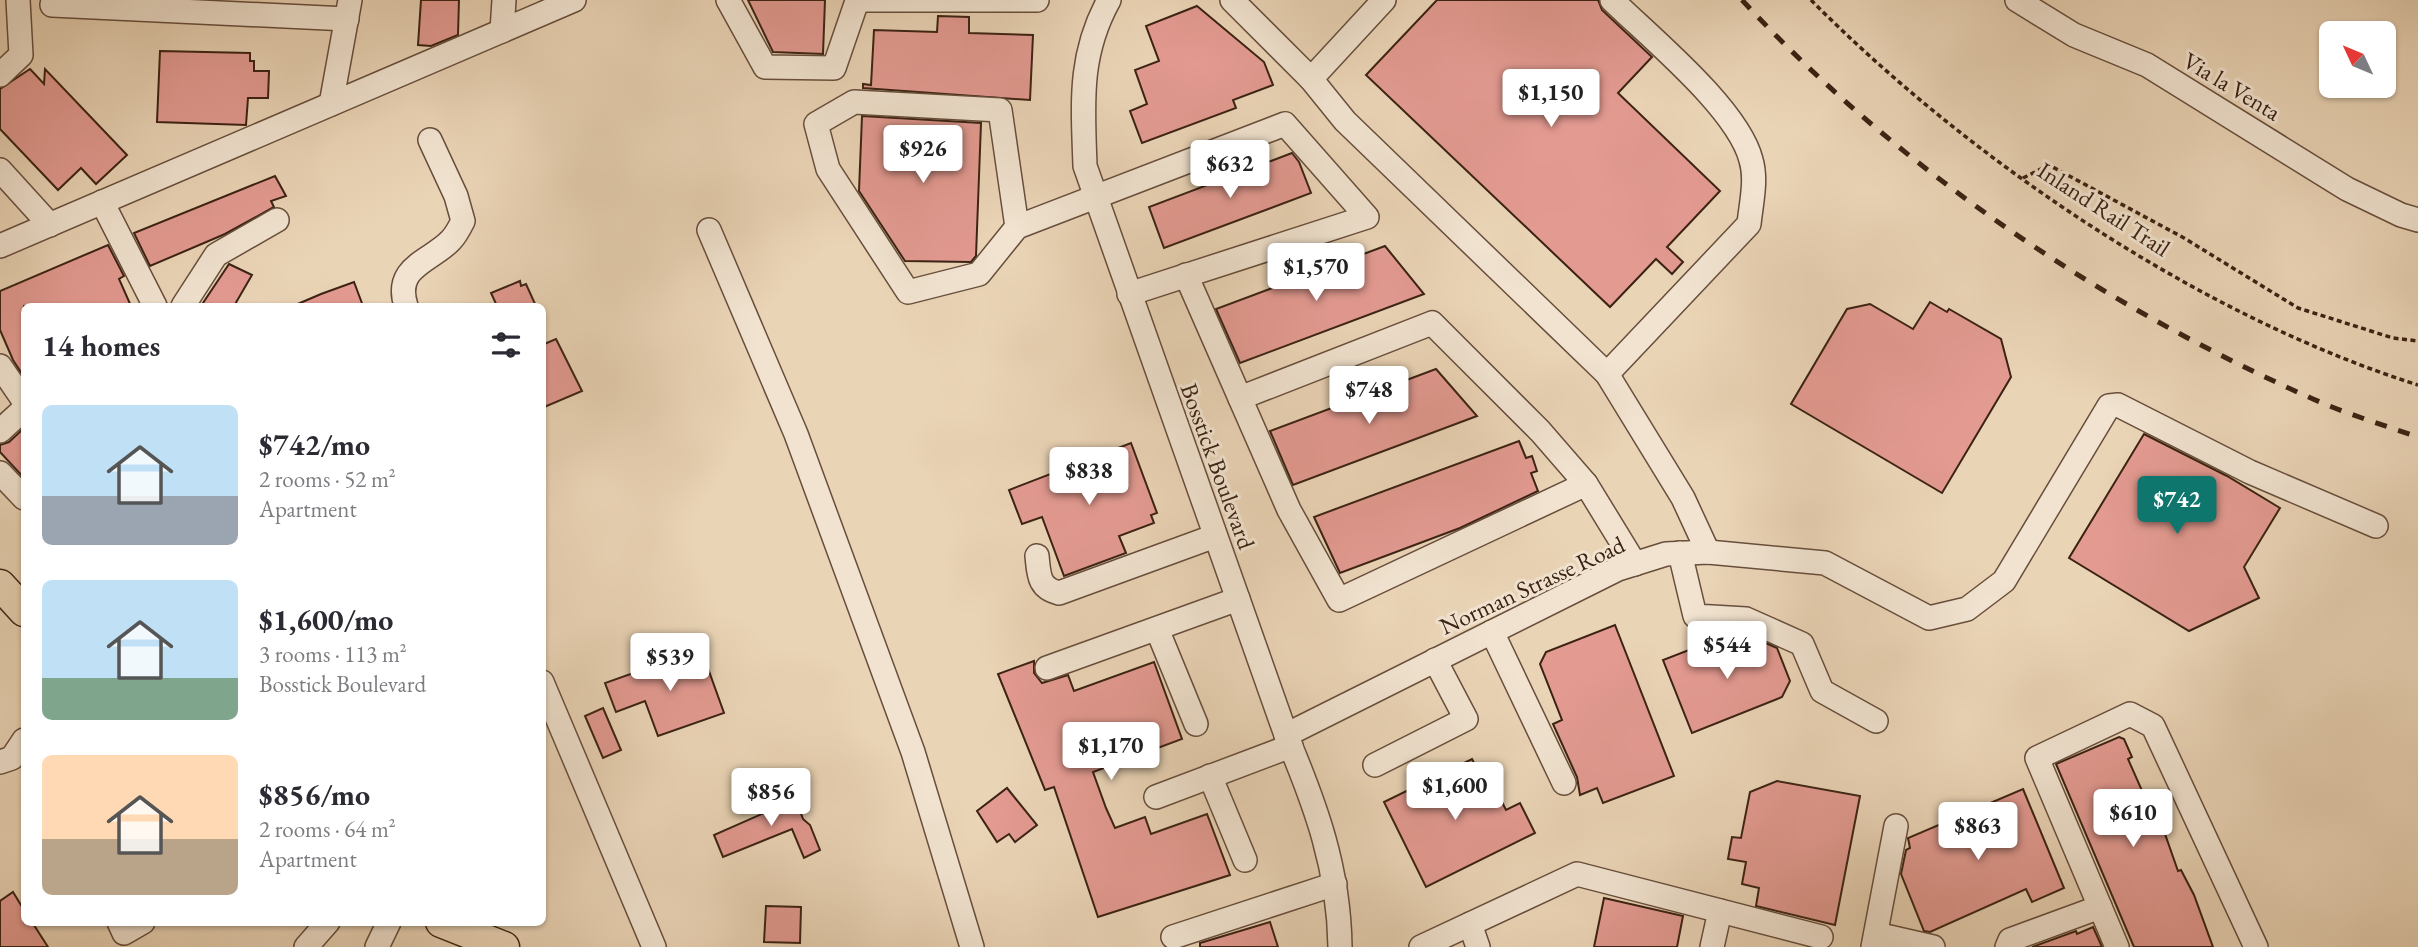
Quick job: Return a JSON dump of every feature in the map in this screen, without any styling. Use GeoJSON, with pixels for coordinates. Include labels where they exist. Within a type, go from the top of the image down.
{"type":"FeatureCollection","features":[{"type":"Feature","properties":{"kind":"main road"},"geometry":{"type":"LineString","coordinates":[[447,926],[473,942],[504,947]]}},
{"type":"Feature","properties":{"kind":"street"},"geometry":{"type":"LineString","coordinates":[[0,75],[21,55],[18,0]]}},
{"type":"Feature","properties":{"kind":"street"},"geometry":{"type":"LineString","coordinates":[[53,0],[52,5],[349,10],[331,104]]}},
{"type":"Feature","properties":{"kind":"street"},"geometry":{"type":"LineString","coordinates":[[502,31],[504,0]]}},
{"type":"Feature","properties":{"kind":"street"},"geometry":{"type":"LineString","coordinates":[[0,246],[575,0]]}},
{"type":"Feature","properties":{"kind":"street"},"geometry":{"type":"LineString","coordinates":[[728,0],[765,67],[834,68],[857,0],[1037,0]]}},
{"type":"Feature","properties":{"kind":"street"},"geometry":{"type":"LineString","coordinates":[[1232,0],[1311,79],[1345,121],[1607,374],[1684,498],[1708,552]]}},
{"type":"Feature","properties":{"kind":"street"},"geometry":{"type":"LineString","coordinates":[[1311,79],[1384,0]]}},
{"type":"Feature","properties":{"kind":"street"},"geometry":{"type":"LineString","coordinates":[[1607,374],[1749,224],[1753,193],[1752,161],[1736,129],[1707,93],[1612,0]]}},
{"type":"Feature","properties":{"kind":"street","name":"Via la Venta"},"geometry":{"type":"LineString","coordinates":[[2017,0],[2074,35],[2147,65],[2347,188],[2401,215],[2418,220]]}},
{"type":"Feature","properties":{"kind":"street","name":"Bosstick Boulevard"},"geometry":{"type":"LineString","coordinates":[[1101,2],[1083,76],[1085,166],[1288,740],[1321,821],[1339,905],[1340,947]]}},
{"type":"Feature","properties":{"kind":"street"},"geometry":{"type":"LineString","coordinates":[[1017,228],[1000,110],[854,102],[816,124],[828,169],[908,292],[979,274],[1017,228],[1094,195],[1285,124],[1367,217],[1129,294]]}},
{"type":"Feature","properties":{"kind":"street"},"geometry":{"type":"LineString","coordinates":[[405,303],[403,295],[408,275],[428,255],[451,241],[463,221],[456,196],[430,140]]}},
{"type":"Feature","properties":{"kind":"street"},"geometry":{"type":"LineString","coordinates":[[0,170],[50,225]]}},
{"type":"Feature","properties":{"kind":"street"},"geometry":{"type":"LineString","coordinates":[[102,202],[153,303]]}},
{"type":"Feature","properties":{"kind":"street"},"geometry":{"type":"LineString","coordinates":[[185,303],[215,255],[277,219]]}},
{"type":"Feature","properties":{"kind":"street"},"geometry":{"type":"LineString","coordinates":[[709,230],[796,433],[914,752],[972,947]]}},
{"type":"Feature","properties":{"kind":"street"},"geometry":{"type":"LineString","coordinates":[[1186,275],[1289,510],[1339,600],[1586,484]]}},
{"type":"Feature","properties":{"kind":"street"},"geometry":{"type":"LineString","coordinates":[[1240,398],[1432,323],[1539,431],[1586,484],[1635,564]]}},
{"type":"Feature","properties":{"kind":"street"},"geometry":{"type":"LineString","coordinates":[[0,366],[21,397]]}},
{"type":"Feature","properties":{"kind":"street","name":"Norman Strasse Road"},"geometry":{"type":"LineString","coordinates":[[1156,797],[1210,776],[1288,740],[1435,660],[1635,564],[1680,553],[1708,552],[1825,563],[1929,618],[1967,609],[2004,581],[2109,406],[2118,405],[2250,472],[2376,526]]}},
{"type":"Feature","properties":{"kind":"street"},"geometry":{"type":"LineString","coordinates":[[0,431],[21,412]]}},
{"type":"Feature","properties":{"kind":"street"},"geometry":{"type":"LineString","coordinates":[[0,473],[21,495]]}},
{"type":"Feature","properties":{"kind":"street"},"geometry":{"type":"LineString","coordinates":[[1037,556],[1041,582],[1048,590],[1059,593],[1215,536]]}},
{"type":"Feature","properties":{"kind":"street"},"geometry":{"type":"LineString","coordinates":[[1680,553],[1695,616],[1746,619],[1802,644],[1822,691],[1877,721]]}},
{"type":"Feature","properties":{"kind":"street"},"geometry":{"type":"LineString","coordinates":[[1048,668],[1238,599]]}},
{"type":"Feature","properties":{"kind":"street"},"geometry":{"type":"LineString","coordinates":[[1157,629],[1196,724]]}},
{"type":"Feature","properties":{"kind":"street"},"geometry":{"type":"LineString","coordinates":[[1492,632],[1564,783]]}},
{"type":"Feature","properties":{"kind":"street"},"geometry":{"type":"LineString","coordinates":[[1375,765],[1466,719],[1435,660]]}},
{"type":"Feature","properties":{"kind":"street"},"geometry":{"type":"LineString","coordinates":[[546,691],[654,947]]}},
{"type":"Feature","properties":{"kind":"street"},"geometry":{"type":"LineString","coordinates":[[2118,947],[2037,758],[2130,714],[2153,726],[2256,947]]}},
{"type":"Feature","properties":{"kind":"street"},"geometry":{"type":"LineString","coordinates":[[0,762],[12,758],[21,744]]}},
{"type":"Feature","properties":{"kind":"street"},"geometry":{"type":"LineString","coordinates":[[1210,776],[1245,860]]}},
{"type":"Feature","properties":{"kind":"street"},"geometry":{"type":"LineString","coordinates":[[1896,826],[1875,940],[1933,947]]}},
{"type":"Feature","properties":{"kind":"street"},"geometry":{"type":"LineString","coordinates":[[1420,947],[1577,874],[1821,937]]}},
{"type":"Feature","properties":{"kind":"street"},"geometry":{"type":"LineString","coordinates":[[1173,937],[1335,884]]}},
{"type":"Feature","properties":{"kind":"street"},"geometry":{"type":"LineString","coordinates":[[2007,947],[2010,940],[2100,907]]}},
{"type":"Feature","properties":{"kind":"street"},"geometry":{"type":"LineString","coordinates":[[1712,947],[1720,911]]}},
{"type":"Feature","properties":{"kind":"street"},"geometry":{"type":"LineString","coordinates":[[1470,924],[1478,947]]}},
{"type":"Feature","properties":{"kind":"street"},"geometry":{"type":"LineString","coordinates":[[121,926],[124,933],[136,926]]}},
{"type":"Feature","properties":{"kind":"street"},"geometry":{"type":"LineString","coordinates":[[306,947],[324,926]]}},
{"type":"Feature","properties":{"kind":"street"},"geometry":{"type":"LineString","coordinates":[[377,947],[387,926]]}},
{"type":"Feature","properties":{"kind":"path","name":"Inland Rail Trail"},"geometry":{"type":"LineString","coordinates":[[1811,0],[1868,58],[1994,159],[2127,248],[2250,316],[2363,368],[2418,386]]}},
{"type":"Feature","properties":{"kind":"path"},"geometry":{"type":"LineString","coordinates":[[2022,178],[2049,165],[2184,238],[2298,307],[2393,338],[2418,341]]}},
{"type":"Feature","properties":{"kind":"building"},"geometry":{"type":"Polygon","coordinates":[[[421,0],[459,0],[458,35],[431,46],[418,45],[421,0]]]}},
{"type":"Feature","properties":{"kind":"building"},"geometry":{"type":"Polygon","coordinates":[[[748,0],[825,0],[823,54],[773,52],[748,0]]]}},
{"type":"Feature","properties":{"kind":"building"},"geometry":{"type":"Polygon","coordinates":[[[1437,0],[1598,0],[1602,10],[1652,57],[1618,93],[1720,191],[1667,247],[1683,262],[1672,274],[1656,259],[1610,307],[1366,75],[1437,0]]]}},
{"type":"Feature","properties":{"kind":"building"},"geometry":{"type":"Polygon","coordinates":[[[1197,6],[1264,62],[1273,85],[1233,100],[1236,108],[1142,143],[1130,111],[1147,104],[1135,70],[1159,61],[1146,26],[1197,6]]]}},
{"type":"Feature","properties":{"kind":"building"},"geometry":{"type":"Polygon","coordinates":[[[938,16],[969,17],[969,33],[1033,35],[1030,100],[863,88],[863,84],[871,85],[874,30],[937,32],[938,16]]]}},
{"type":"Feature","properties":{"kind":"building"},"geometry":{"type":"Polygon","coordinates":[[[160,51],[250,53],[250,61],[254,61],[254,71],[269,71],[268,98],[248,98],[246,125],[157,122],[160,51]]]}},
{"type":"Feature","properties":{"kind":"building"},"geometry":{"type":"Polygon","coordinates":[[[30,69],[44,84],[45,69],[127,155],[96,184],[81,168],[58,190],[0,129],[0,89],[30,69]]]}},
{"type":"Feature","properties":{"kind":"building"},"geometry":{"type":"Polygon","coordinates":[[[862,116],[981,123],[976,256],[971,262],[905,261],[859,191],[862,116]]]}},
{"type":"Feature","properties":{"kind":"building"},"geometry":{"type":"Polygon","coordinates":[[[1292,153],[1299,162],[1311,193],[1164,248],[1149,207],[1292,153]]]}},
{"type":"Feature","properties":{"kind":"building"},"geometry":{"type":"Polygon","coordinates":[[[275,176],[286,196],[271,201],[274,207],[225,234],[150,266],[134,233],[275,176]]]}},
{"type":"Feature","properties":{"kind":"building"},"geometry":{"type":"Polygon","coordinates":[[[108,245],[124,276],[119,279],[130,303],[21,303],[21,372],[0,330],[0,291],[108,245]]]}},
{"type":"Feature","properties":{"kind":"building"},"geometry":{"type":"Polygon","coordinates":[[[1385,246],[1424,294],[1240,363],[1216,309],[1385,246]]]}},
{"type":"Feature","properties":{"kind":"building"},"geometry":{"type":"Polygon","coordinates":[[[229,264],[252,275],[236,303],[203,303],[229,264]]]}},
{"type":"Feature","properties":{"kind":"building"},"geometry":{"type":"Polygon","coordinates":[[[520,281],[521,286],[526,284],[535,303],[496,303],[491,293],[520,281]]]}},
{"type":"Feature","properties":{"kind":"building"},"geometry":{"type":"Polygon","coordinates":[[[354,282],[362,303],[300,303],[354,282]]]}},
{"type":"Feature","properties":{"kind":"building"},"geometry":{"type":"Polygon","coordinates":[[[1930,302],[1947,312],[1949,309],[2001,339],[2011,377],[1942,493],[1791,404],[1847,309],[1870,304],[1913,329],[1930,302]]]}},
{"type":"Feature","properties":{"kind":"building"},"geometry":{"type":"Polygon","coordinates":[[[556,339],[582,391],[546,406],[546,343],[556,339]]]}},
{"type":"Feature","properties":{"kind":"building"},"geometry":{"type":"Polygon","coordinates":[[[1436,369],[1477,416],[1293,485],[1270,431],[1436,369]]]}},
{"type":"Feature","properties":{"kind":"building"},"geometry":{"type":"Polygon","coordinates":[[[21,431],[21,475],[0,452],[0,445],[9,442],[21,431]]]}},
{"type":"Feature","properties":{"kind":"building"},"geometry":{"type":"Polygon","coordinates":[[[2144,434],[2227,476],[2280,508],[2244,567],[2259,598],[2189,631],[2069,558],[2144,434]]]}},
{"type":"Feature","properties":{"kind":"building"},"geometry":{"type":"Polygon","coordinates":[[[1519,441],[1526,458],[1532,456],[1537,471],[1531,473],[1538,491],[1460,528],[1340,573],[1314,517],[1519,441]]]}},
{"type":"Feature","properties":{"kind":"building"},"geometry":{"type":"Polygon","coordinates":[[[1131,443],[1157,513],[1151,515],[1154,523],[1119,536],[1126,553],[1064,576],[1042,517],[1022,524],[1009,490],[1131,443]]]}},
{"type":"Feature","properties":{"kind":"building"},"geometry":{"type":"Polygon","coordinates":[[[1615,625],[1674,776],[1603,803],[1597,788],[1580,795],[1577,777],[1553,724],[1562,720],[1540,664],[1546,652],[1615,625]]]}},
{"type":"Feature","properties":{"kind":"building"},"geometry":{"type":"Polygon","coordinates":[[[1750,636],[1777,648],[1790,681],[1782,697],[1692,733],[1663,660],[1694,648],[1697,657],[1750,636]]]}},
{"type":"Feature","properties":{"kind":"building"},"geometry":{"type":"Polygon","coordinates":[[[701,649],[724,713],[658,736],[645,701],[616,712],[605,683],[701,649]]]}},
{"type":"Feature","properties":{"kind":"building"},"geometry":{"type":"Polygon","coordinates":[[[1034,661],[1034,673],[1042,683],[1068,675],[1074,691],[1154,662],[1182,739],[1093,772],[1115,828],[1145,817],[1151,834],[1207,814],[1230,875],[1098,917],[1054,787],[1045,790],[998,674],[1034,661]]]}},
{"type":"Feature","properties":{"kind":"building"},"geometry":{"type":"Polygon","coordinates":[[[603,708],[621,750],[603,758],[585,716],[603,708]]]}},
{"type":"Feature","properties":{"kind":"building"},"geometry":{"type":"Polygon","coordinates":[[[2119,737],[2124,739],[2132,757],[2128,759],[2143,793],[2146,792],[2159,817],[2178,871],[2181,870],[2194,895],[2213,947],[2134,947],[2056,764],[2119,737]]]}},
{"type":"Feature","properties":{"kind":"building"},"geometry":{"type":"Polygon","coordinates":[[[1472,759],[1487,788],[1493,784],[1506,810],[1520,803],[1535,833],[1426,887],[1384,802],[1472,759]]]}},
{"type":"Feature","properties":{"kind":"building"},"geometry":{"type":"Polygon","coordinates":[[[1777,781],[1860,796],[1835,925],[1756,906],[1759,888],[1742,884],[1746,862],[1728,859],[1732,837],[1741,838],[1750,792],[1777,781]]]}},
{"type":"Feature","properties":{"kind":"building"},"geometry":{"type":"Polygon","coordinates":[[[791,786],[803,819],[810,825],[820,850],[804,858],[792,829],[723,857],[714,835],[780,806],[775,793],[791,786]]]}},
{"type":"Feature","properties":{"kind":"building"},"geometry":{"type":"Polygon","coordinates":[[[1007,788],[1037,825],[1015,842],[1009,834],[997,842],[977,811],[1007,788]]]}},
{"type":"Feature","properties":{"kind":"building"},"geometry":{"type":"Polygon","coordinates":[[[2023,789],[2064,888],[2032,902],[2026,889],[1930,932],[1924,931],[1901,874],[1906,850],[1910,848],[1908,838],[2023,789]]]}},
{"type":"Feature","properties":{"kind":"building"},"geometry":{"type":"Polygon","coordinates":[[[13,892],[21,905],[21,926],[35,926],[48,947],[0,947],[0,901],[13,892]]]}},
{"type":"Feature","properties":{"kind":"building"},"geometry":{"type":"Polygon","coordinates":[[[1604,898],[1683,916],[1677,947],[1594,947],[1604,898]]]}},
{"type":"Feature","properties":{"kind":"building"},"geometry":{"type":"Polygon","coordinates":[[[766,906],[801,907],[800,943],[764,942],[766,906]]]}},
{"type":"Feature","properties":{"kind":"building"},"geometry":{"type":"Polygon","coordinates":[[[1270,922],[1278,947],[1200,947],[1200,943],[1270,922]]]}},
{"type":"Feature","properties":{"kind":"building"},"geometry":{"type":"Polygon","coordinates":[[[2093,927],[2102,947],[2032,947],[2076,931],[2077,934],[2093,927]]]}},
{"type":"Feature","properties":{"kind":"railway"},"geometry":{"type":"LineString","coordinates":[[1742,0],[1803,62],[1868,121],[1936,177],[2081,277],[2234,362],[2326,404],[2418,437]]}}]}
